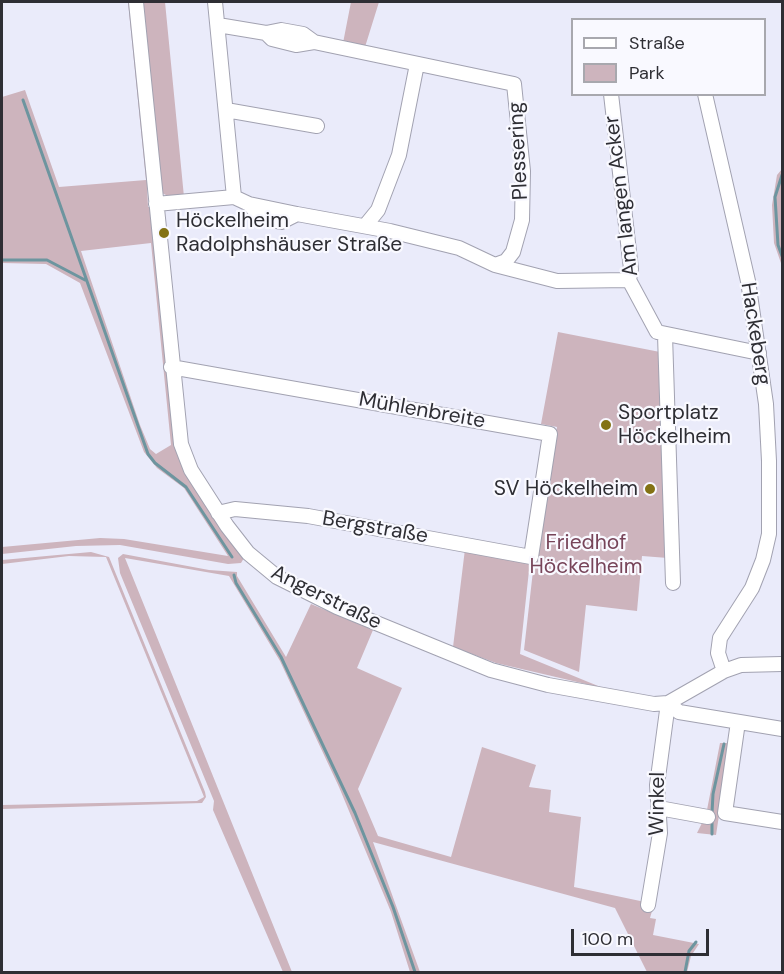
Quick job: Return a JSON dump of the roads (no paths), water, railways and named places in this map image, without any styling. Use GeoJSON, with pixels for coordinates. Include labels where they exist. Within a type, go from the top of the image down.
{"type":"FeatureCollection","features":[{"type":"Feature","properties":{"kind":"street","name":"Angerstraße"},"geometry":{"type":"LineString","coordinates":[[136,2],[171,367],[181,444],[191,470],[218,513],[258,563],[277,577],[337,607],[491,670],[593,694],[654,704],[668,703]]}},
{"type":"Feature","properties":{"kind":"street"},"geometry":{"type":"LineString","coordinates":[[215,2],[234,197]]}},
{"type":"Feature","properties":{"kind":"street"},"geometry":{"type":"LineString","coordinates":[[218,25],[266,33],[281,30],[303,34],[314,42],[417,64],[399,155],[378,210],[365,226]]}},
{"type":"Feature","properties":{"kind":"street","name":"Plessering"},"geometry":{"type":"LineString","coordinates":[[417,64],[514,84],[523,181],[522,219],[513,252]]}},
{"type":"Feature","properties":{"kind":"street","name":"Am langen Acker"},"geometry":{"type":"LineString","coordinates":[[611,96],[631,269],[629,280],[657,332],[665,335]]}},
{"type":"Feature","properties":{"kind":"street","name":"Hackeberg"},"geometry":{"type":"LineString","coordinates":[[705,96],[748,281],[759,353],[770,461],[769,534],[763,560],[752,588],[720,638],[718,653],[724,671]]}},
{"type":"Feature","properties":{"kind":"street"},"geometry":{"type":"LineString","coordinates":[[226,110],[317,126]]}},
{"type":"Feature","properties":{"kind":"street"},"geometry":{"type":"LineString","coordinates":[[156,204],[234,197],[249,204],[261,218],[280,222],[297,214],[390,231],[459,248],[495,265],[557,281],[629,280]]}},
{"type":"Feature","properties":{"kind":"street"},"geometry":{"type":"LineString","coordinates":[[378,210],[390,231]]}},
{"type":"Feature","properties":{"kind":"street"},"geometry":{"type":"LineString","coordinates":[[495,265],[506,261],[513,252],[522,273]]}},
{"type":"Feature","properties":{"kind":"street"},"geometry":{"type":"LineString","coordinates":[[673,583],[665,335],[759,353]]}},
{"type":"Feature","properties":{"kind":"street","name":"Mühlenbreite"},"geometry":{"type":"LineString","coordinates":[[171,367],[550,434],[531,557]]}},
{"type":"Feature","properties":{"kind":"street","name":"Bergstraße"},"geometry":{"type":"LineString","coordinates":[[218,513],[235,509],[308,516],[531,557]]}},
{"type":"Feature","properties":{"kind":"street"},"geometry":{"type":"LineString","coordinates":[[783,664],[741,665],[724,671],[668,703],[679,712],[783,729]]}},
{"type":"Feature","properties":{"kind":"street","name":"Winkel"},"geometry":{"type":"LineString","coordinates":[[648,905],[660,833],[658,808],[660,752],[668,703]]}},
{"type":"Feature","properties":{"kind":"street"},"geometry":{"type":"LineString","coordinates":[[738,722],[725,813],[783,822]]}},
{"type":"Feature","properties":{"kind":"street"},"geometry":{"type":"LineString","coordinates":[[658,808],[708,817]]}},
{"type":"Feature","properties":{"kind":"waterway"},"geometry":{"type":"LineString","coordinates":[[23,100],[148,454],[155,463],[186,487],[232,557]]}},
{"type":"Feature","properties":{"kind":"waterway"},"geometry":{"type":"LineString","coordinates":[[782,175],[775,197],[778,245],[782,256]]}},
{"type":"Feature","properties":{"kind":"waterway"},"geometry":{"type":"LineString","coordinates":[[2,260],[47,260],[85,280]]}},
{"type":"Feature","properties":{"kind":"waterway"},"geometry":{"type":"LineString","coordinates":[[234,575],[236,583],[281,657],[355,813],[393,907],[415,972]]}},
{"type":"Feature","properties":{"kind":"waterway"},"geometry":{"type":"LineString","coordinates":[[712,813],[713,794],[724,744]]}},
{"type":"Feature","properties":{"kind":"waterway"},"geometry":{"type":"LineString","coordinates":[[712,820],[712,834]]}},
{"type":"Feature","properties":{"kind":"waterway"},"geometry":{"type":"LineString","coordinates":[[685,972],[689,951],[696,942]]}},
{"type":"Feature","properties":{"kind":"place","name":"Höckelheim Radolphshäuser Straße"},"geometry":{"type":"Point","coordinates":[164,233]}},
{"type":"Feature","properties":{"kind":"place","name":"Sportplatz Höckelheim"},"geometry":{"type":"Point","coordinates":[606,425]}},
{"type":"Feature","properties":{"kind":"place","name":"SV Höckelheim"},"geometry":{"type":"Point","coordinates":[650,489]}},
{"type":"Feature","properties":{"kind":"park label","name":"Friedhof Höckelheim"},"geometry":{"type":"Point","coordinates":[586,555]}}]}
